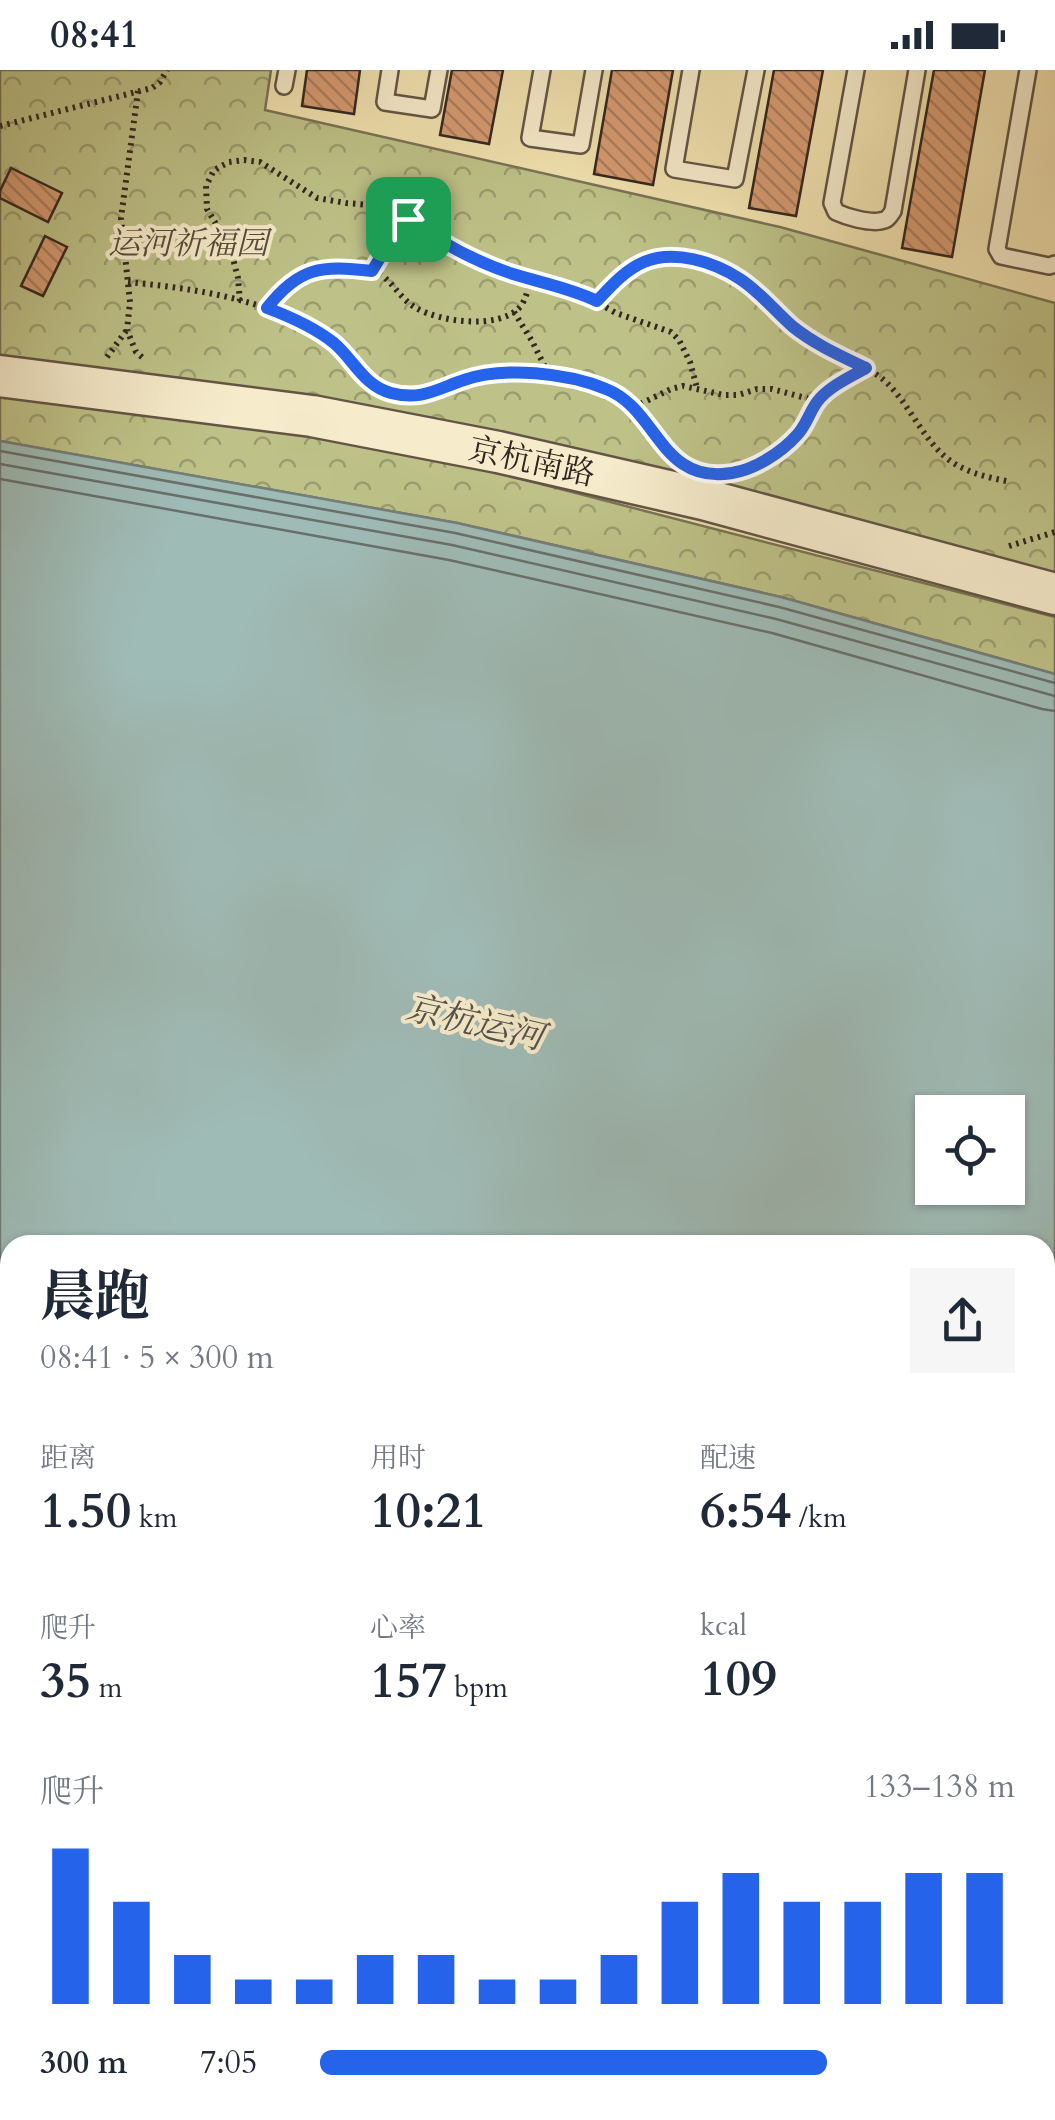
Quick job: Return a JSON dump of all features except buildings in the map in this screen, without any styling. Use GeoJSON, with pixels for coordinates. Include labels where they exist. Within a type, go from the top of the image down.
{"type":"FeatureCollection","features":[{"type":"Feature","properties":{"kind":"street","name":"京杭南路"},"geometry":{"type":"LineString","coordinates":[[0,376],[312,416],[498,452],[703,500],[1055,594]]}},
{"type":"Feature","properties":{"kind":"lane"},"geometry":{"type":"LineString","coordinates":[[390,70],[385,102],[432,108],[438,70]]}},
{"type":"Feature","properties":{"kind":"lane"},"geometry":{"type":"LineString","coordinates":[[542,70],[530,138],[581,145],[594,70]]}},
{"type":"Feature","properties":{"kind":"lane"},"geometry":{"type":"LineString","coordinates":[[691,70],[674,168],[735,179],[756,70]]}},
{"type":"Feature","properties":{"kind":"lane"},"geometry":{"type":"LineString","coordinates":[[856,70],[832,203],[836,212],[844,216],[880,222],[893,210],[917,70]]}},
{"type":"Feature","properties":{"kind":"lane"},"geometry":{"type":"LineString","coordinates":[[1028,70],[996,249],[1001,256],[1055,264]]}},
{"type":"Feature","properties":{"kind":"path"},"geometry":{"type":"LineString","coordinates":[[0,126],[152,88],[167,70]]}},
{"type":"Feature","properties":{"kind":"path"},"geometry":{"type":"LineString","coordinates":[[138,91],[121,218],[130,302],[127,330],[136,352],[179,399]]}},
{"type":"Feature","properties":{"kind":"path"},"geometry":{"type":"LineString","coordinates":[[240,301],[230,247],[207,209],[206,186],[214,170],[244,160],[260,162],[318,198],[397,210],[444,246],[512,273],[574,290],[616,313],[671,332],[690,362],[697,388]]}},
{"type":"Feature","properties":{"kind":"path"},"geometry":{"type":"LineString","coordinates":[[372,271],[408,219]]}},
{"type":"Feature","properties":{"kind":"path"},"geometry":{"type":"LineString","coordinates":[[597,301],[620,277],[642,263],[655,258],[702,260],[738,277],[795,328],[866,368],[899,395],[942,454],[969,472],[1011,482]]}},
{"type":"Feature","properties":{"kind":"path"},"geometry":{"type":"LineString","coordinates":[[267,308],[284,286],[299,277],[318,270],[345,268],[382,276],[408,302],[436,316],[476,321],[502,318],[514,312],[523,304],[532,278]]}},
{"type":"Feature","properties":{"kind":"path"},"geometry":{"type":"LineString","coordinates":[[128,282],[195,288],[304,323],[332,341],[375,386],[390,393],[426,395],[479,376],[548,374],[608,389],[634,406],[669,454],[678,460]]}},
{"type":"Feature","properties":{"kind":"path"},"geometry":{"type":"LineString","coordinates":[[514,312],[548,374]]}},
{"type":"Feature","properties":{"kind":"path"},"geometry":{"type":"LineString","coordinates":[[722,474],[770,458],[797,436],[818,400],[866,368]]}},
{"type":"Feature","properties":{"kind":"path"},"geometry":{"type":"LineString","coordinates":[[634,406],[683,386],[724,394],[772,389],[818,400]]}},
{"type":"Feature","properties":{"kind":"green space","name":"运河祈福园"},"geometry":{"type":"Polygon","coordinates":[[[0,70],[271,70],[265,110],[780,227],[1055,303],[1055,578],[0,365],[0,70]]]}},
{"type":"Feature","properties":{"kind":"green space"},"geometry":{"type":"Polygon","coordinates":[[[0,394],[354,443],[502,474],[1055,617],[1055,674],[781,597],[457,523],[0,441],[0,394]]]}},
{"type":"Feature","properties":{"kind":"water","name":"京杭运河"},"geometry":{"type":"Polygon","coordinates":[[[0,441],[457,523],[781,597],[1055,674],[1055,1235],[0,1235],[0,441]]]}},
{"type":"Feature","properties":{"kind":"route"},"geometry":{"type":"LineString","coordinates":[[408,219],[444,246],[597,301],[620,277],[642,263],[655,258],[702,260],[738,277],[795,328],[866,368],[818,400],[797,436],[770,458],[722,474],[704,473],[669,454],[626,399],[608,389],[559,375],[537,372],[479,376],[426,395],[390,393],[375,386],[332,341],[304,323],[267,308],[284,286],[318,270],[372,271],[408,219]]}}]}
